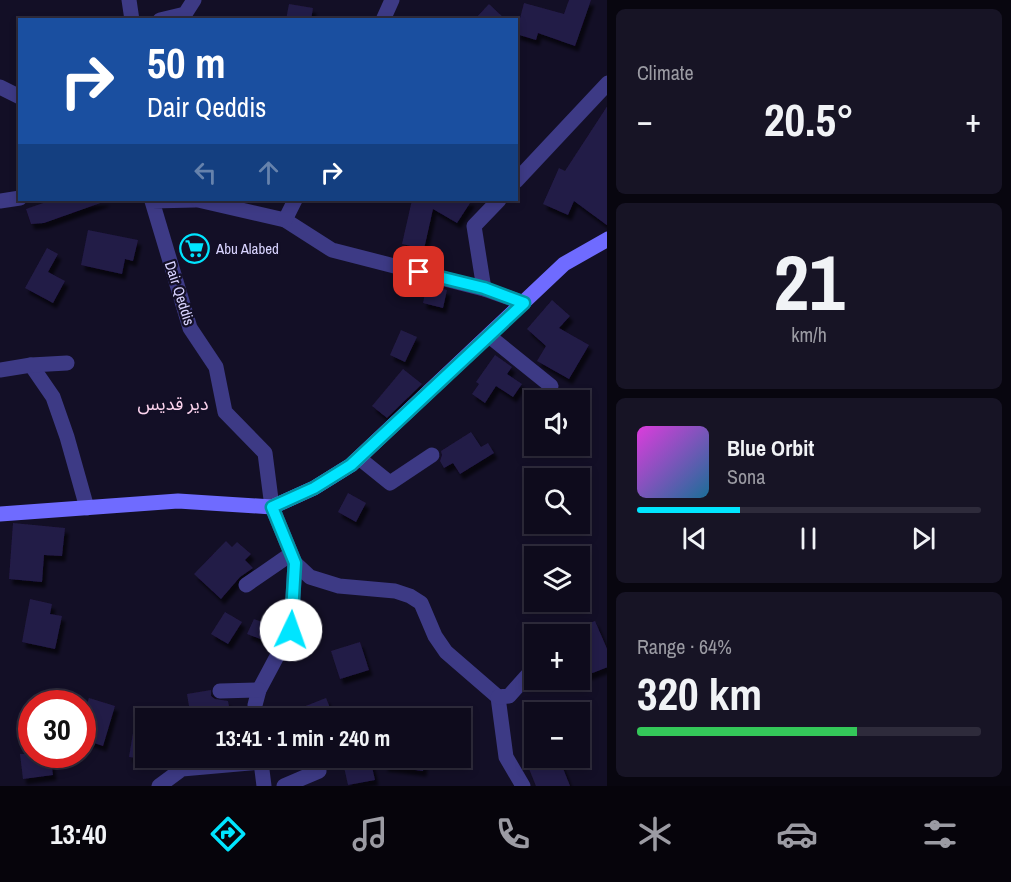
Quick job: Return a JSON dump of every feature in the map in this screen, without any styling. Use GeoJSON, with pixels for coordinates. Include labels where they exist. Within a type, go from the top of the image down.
{"type":"FeatureCollection","features":[{"type":"Feature","properties":{"kind":"main road"},"geometry":{"type":"LineString","coordinates":[[0,514],[178,501],[272,507],[314,488],[351,465],[564,264],[607,240]]}},
{"type":"Feature","properties":{"kind":"street"},"geometry":{"type":"LineString","coordinates":[[129,0],[132,18]]}},
{"type":"Feature","properties":{"kind":"street"},"geometry":{"type":"LineString","coordinates":[[168,18],[185,14],[194,0]]}},
{"type":"Feature","properties":{"kind":"street"},"geometry":{"type":"LineString","coordinates":[[384,18],[392,0]]}},
{"type":"Feature","properties":{"kind":"street"},"geometry":{"type":"LineString","coordinates":[[518,179],[607,84]]}},
{"type":"Feature","properties":{"kind":"street"},"geometry":{"type":"LineString","coordinates":[[0,87],[18,96]]}},
{"type":"Feature","properties":{"kind":"street"},"geometry":{"type":"LineString","coordinates":[[0,201],[18,198]]}},
{"type":"Feature","properties":{"kind":"street","name":"Dair Qeddis"},"geometry":{"type":"LineString","coordinates":[[150,201],[190,328],[216,367],[225,412],[265,453],[272,507],[293,558]]}},
{"type":"Feature","properties":{"kind":"street","name":"Dair Qeddis"},"geometry":{"type":"LineString","coordinates":[[200,201],[285,220],[332,250],[484,288],[524,303]]}},
{"type":"Feature","properties":{"kind":"street"},"geometry":{"type":"LineString","coordinates":[[285,220],[294,201]]}},
{"type":"Feature","properties":{"kind":"street"},"geometry":{"type":"LineString","coordinates":[[484,288],[474,226],[498,201]]}},
{"type":"Feature","properties":{"kind":"street"},"geometry":{"type":"LineString","coordinates":[[489,336],[551,386]]}},
{"type":"Feature","properties":{"kind":"street"},"geometry":{"type":"LineString","coordinates":[[0,370],[68,363]]}},
{"type":"Feature","properties":{"kind":"street"},"geometry":{"type":"LineString","coordinates":[[31,365],[53,397],[68,436],[87,508]]}},
{"type":"Feature","properties":{"kind":"street"},"geometry":{"type":"LineString","coordinates":[[359,458],[390,483],[432,455]]}},
{"type":"Feature","properties":{"kind":"street"},"geometry":{"type":"LineString","coordinates":[[246,585],[293,558]]}},
{"type":"Feature","properties":{"kind":"street"},"geometry":{"type":"LineString","coordinates":[[255,708],[259,690],[291,630],[293,558]]}},
{"type":"Feature","properties":{"kind":"street"},"geometry":{"type":"LineString","coordinates":[[293,558],[310,577],[339,586],[396,591],[421,603],[435,636],[446,652],[498,697],[506,757],[523,786]]}},
{"type":"Feature","properties":{"kind":"street"},"geometry":{"type":"LineString","coordinates":[[498,697],[509,696],[524,679]]}},
{"type":"Feature","properties":{"kind":"street"},"geometry":{"type":"LineString","coordinates":[[220,691],[259,690]]}},
{"type":"Feature","properties":{"kind":"street"},"geometry":{"type":"LineString","coordinates":[[159,786],[182,769],[191,768]]}},
{"type":"Feature","properties":{"kind":"street"},"geometry":{"type":"LineString","coordinates":[[261,768],[264,786]]}},
{"type":"Feature","properties":{"kind":"street"},"geometry":{"type":"LineString","coordinates":[[284,786],[319,771]]}},
{"type":"Feature","properties":{"kind":"building"},"geometry":{"type":"Polygon","coordinates":[[[569,0],[591,0],[575,46],[538,33],[536,40],[518,35],[524,3],[564,14],[569,0]]]}},
{"type":"Feature","properties":{"kind":"building"},"geometry":{"type":"Polygon","coordinates":[[[289,4],[313,8],[311,18],[286,18],[289,4]]]}},
{"type":"Feature","properties":{"kind":"building"},"geometry":{"type":"Polygon","coordinates":[[[489,4],[504,18],[476,18],[489,4]]]}},
{"type":"Feature","properties":{"kind":"building"},"geometry":{"type":"Polygon","coordinates":[[[607,107],[607,225],[574,201],[568,215],[543,204],[559,168],[565,171],[607,107]]]}},
{"type":"Feature","properties":{"kind":"building"},"geometry":{"type":"Polygon","coordinates":[[[49,201],[106,201],[44,223],[31,224],[26,209],[49,201]]]}},
{"type":"Feature","properties":{"kind":"building"},"geometry":{"type":"Polygon","coordinates":[[[412,201],[471,201],[457,223],[433,209],[424,249],[402,244],[412,201]]]}},
{"type":"Feature","properties":{"kind":"building"},"geometry":{"type":"Polygon","coordinates":[[[88,230],[138,240],[133,261],[125,259],[122,274],[81,265],[88,230]]]}},
{"type":"Feature","properties":{"kind":"building"},"geometry":{"type":"Polygon","coordinates":[[[47,248],[58,254],[48,272],[65,281],[53,303],[25,288],[47,248]]]}},
{"type":"Feature","properties":{"kind":"building"},"geometry":{"type":"Polygon","coordinates":[[[427,284],[447,290],[443,308],[423,303],[427,284]]]}},
{"type":"Feature","properties":{"kind":"building"},"geometry":{"type":"Polygon","coordinates":[[[552,300],[570,316],[559,328],[589,345],[569,379],[537,361],[546,346],[527,329],[552,300]]]}},
{"type":"Feature","properties":{"kind":"building"},"geometry":{"type":"Polygon","coordinates":[[[401,330],[417,337],[405,362],[390,355],[401,330]]]}},
{"type":"Feature","properties":{"kind":"building"},"geometry":{"type":"Polygon","coordinates":[[[495,355],[512,367],[507,374],[522,384],[513,397],[496,386],[485,403],[472,394],[479,384],[476,382],[495,355]]]}},
{"type":"Feature","properties":{"kind":"building"},"geometry":{"type":"Polygon","coordinates":[[[403,369],[422,384],[387,418],[372,406],[403,369]]]}},
{"type":"Feature","properties":{"kind":"building"},"geometry":{"type":"Polygon","coordinates":[[[471,432],[481,447],[488,443],[494,453],[460,474],[453,463],[444,468],[440,461],[441,451],[471,432]]]}},
{"type":"Feature","properties":{"kind":"building"},"geometry":{"type":"Polygon","coordinates":[[[348,493],[366,503],[356,522],[338,512],[348,493]]]}},
{"type":"Feature","properties":{"kind":"building"},"geometry":{"type":"Polygon","coordinates":[[[13,523],[65,528],[62,556],[44,555],[42,582],[9,579],[13,523]]]}},
{"type":"Feature","properties":{"kind":"building"},"geometry":{"type":"Polygon","coordinates":[[[226,541],[232,547],[237,542],[251,554],[245,560],[253,568],[240,577],[221,599],[194,574],[226,541]]]}},
{"type":"Feature","properties":{"kind":"building"},"geometry":{"type":"Polygon","coordinates":[[[30,599],[52,604],[50,614],[62,616],[55,649],[22,642],[30,599]]]}},
{"type":"Feature","properties":{"kind":"building"},"geometry":{"type":"Polygon","coordinates":[[[225,612],[242,622],[228,644],[211,634],[225,612]]]}},
{"type":"Feature","properties":{"kind":"building"},"geometry":{"type":"Polygon","coordinates":[[[254,619],[272,626],[266,641],[247,634],[254,619]]]}},
{"type":"Feature","properties":{"kind":"building"},"geometry":{"type":"Polygon","coordinates":[[[595,621],[607,649],[607,667],[590,674],[590,624],[587,624],[595,621]]]}},
{"type":"Feature","properties":{"kind":"building"},"geometry":{"type":"Polygon","coordinates":[[[360,642],[369,670],[340,679],[331,651],[360,642]]]}},
{"type":"Feature","properties":{"kind":"building"},"geometry":{"type":"Polygon","coordinates":[[[211,690],[211,696],[228,701],[229,708],[189,708],[187,694],[211,690]]]}},
{"type":"Feature","properties":{"kind":"building"},"geometry":{"type":"Polygon","coordinates":[[[326,698],[330,708],[300,708],[326,698]]]}},
{"type":"Feature","properties":{"kind":"building"},"geometry":{"type":"Polygon","coordinates":[[[96,700],[115,706],[103,746],[96,744],[96,700]]]}},
{"type":"Feature","properties":{"kind":"building"},"geometry":{"type":"Polygon","coordinates":[[[134,727],[135,727],[135,758],[129,757],[134,727]]]}},
{"type":"Feature","properties":{"kind":"building"},"geometry":{"type":"Polygon","coordinates":[[[22,768],[52,768],[53,775],[23,779],[22,768]]]}},
{"type":"Feature","properties":{"kind":"building"},"geometry":{"type":"Polygon","coordinates":[[[344,768],[372,768],[375,780],[348,785],[344,768]]]}},
{"type":"Feature","properties":{"kind":"building"},"geometry":{"type":"Polygon","coordinates":[[[400,768],[423,768],[423,771],[400,768]]]}},
{"type":"Feature","properties":{"kind":"building"},"geometry":{"type":"Polygon","coordinates":[[[529,768],[563,768],[570,786],[536,786],[529,768]]]}},
{"type":"Feature","properties":{"kind":"place","name":"Abu Alabed"},"geometry":{"type":"Point","coordinates":[195,248]}},
{"type":"Feature","properties":{"kind":"district","name":"دير قديس"},"geometry":{"type":"Point","coordinates":[173,403]}},
{"type":"Feature","properties":{"kind":"route"},"geometry":{"type":"LineString","coordinates":[[291,630],[295,563],[272,507],[314,488],[351,465],[524,303],[484,288],[419,272]]}}]}
